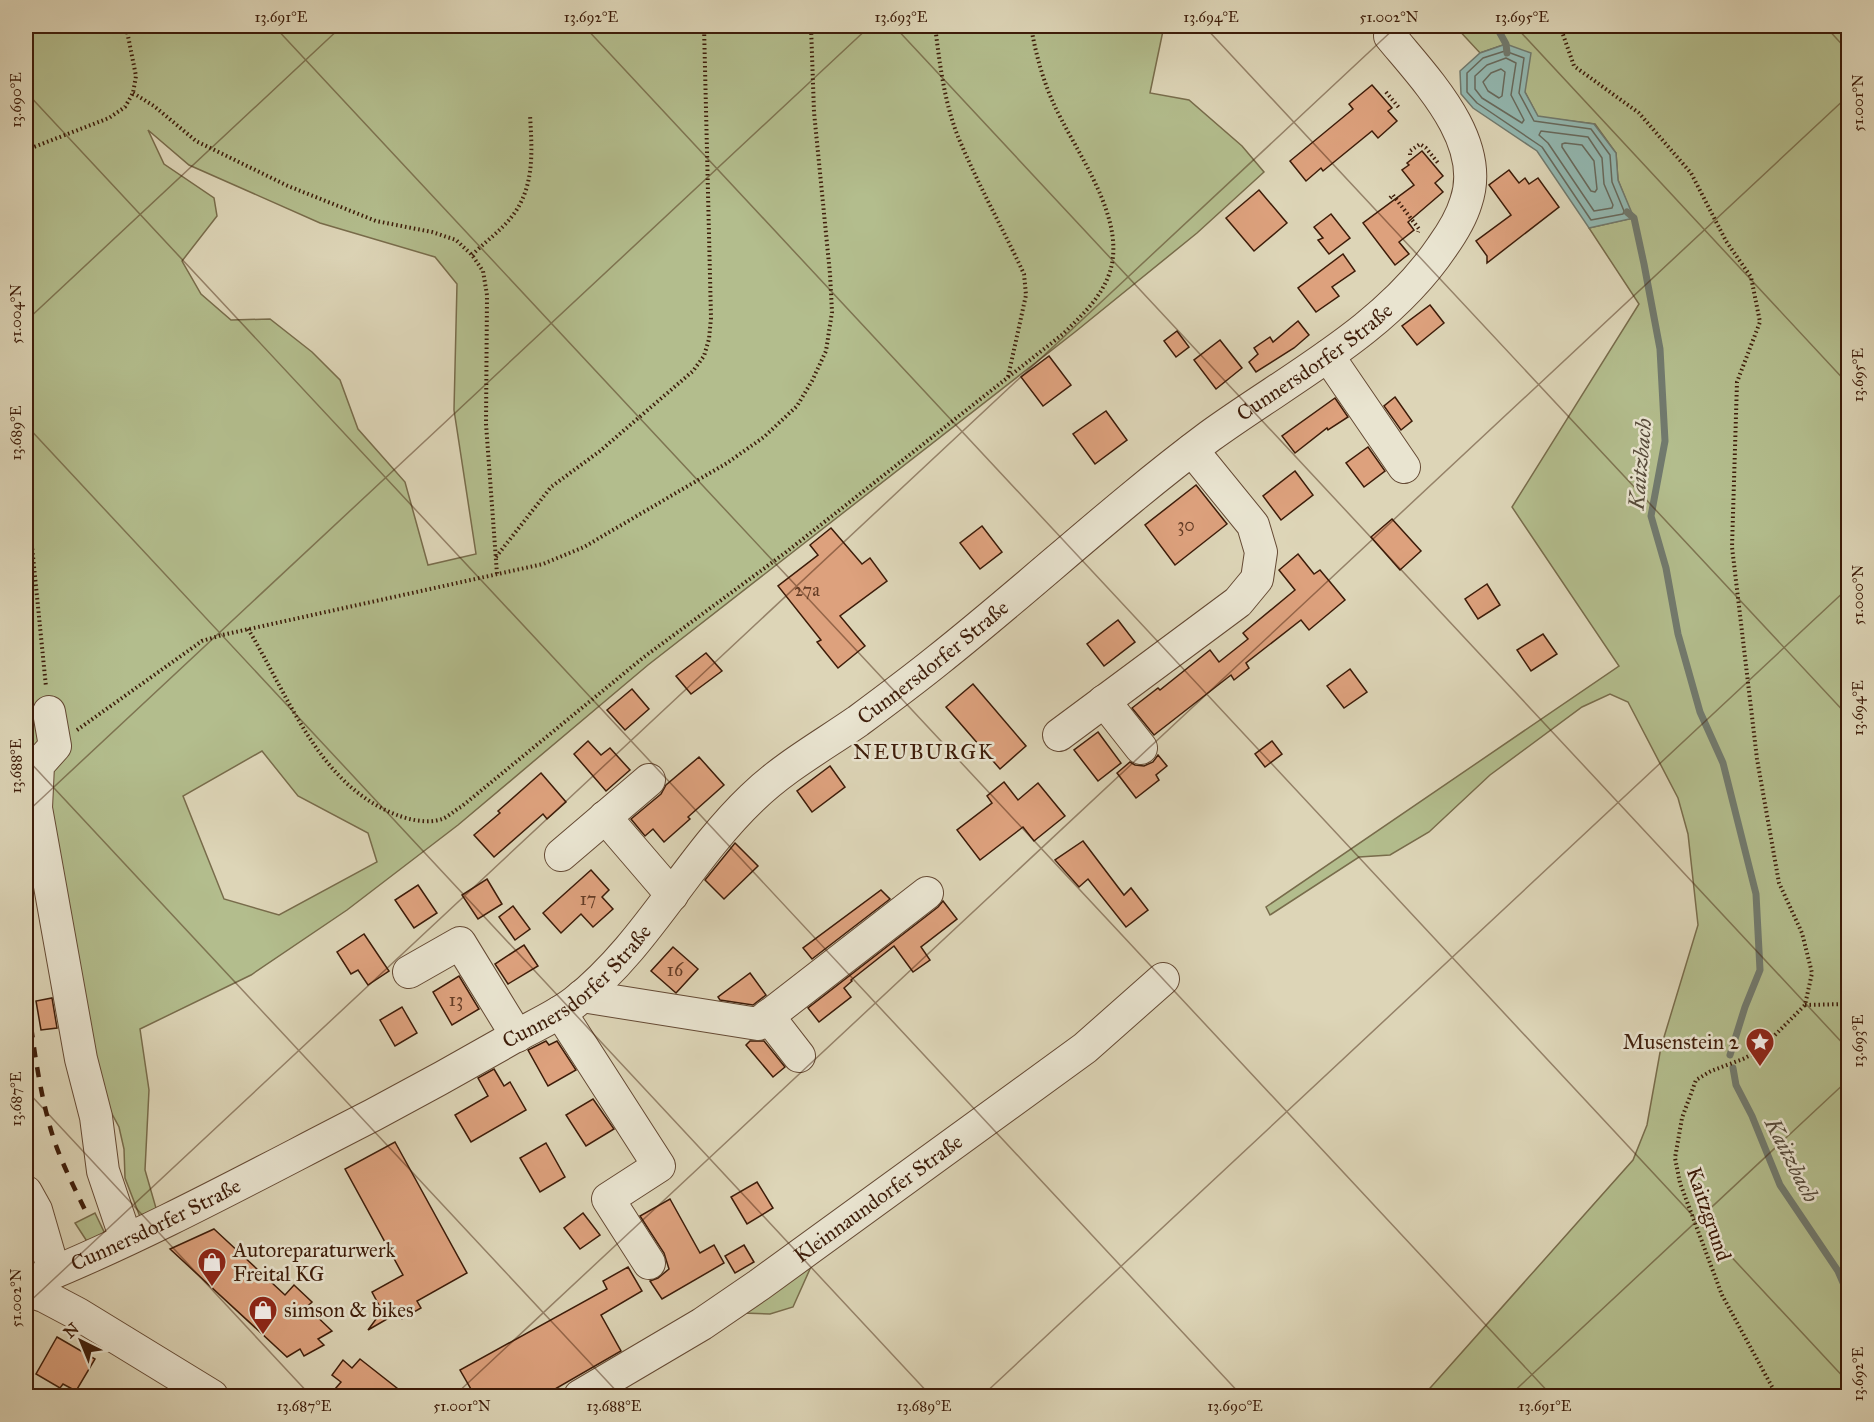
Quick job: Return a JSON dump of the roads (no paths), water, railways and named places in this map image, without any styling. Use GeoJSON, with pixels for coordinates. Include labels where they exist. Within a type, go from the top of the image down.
{"type":"FeatureCollection","features":[{"type":"Feature","properties":{"kind":"street","name":"Cunnersdorfer Straße"},"geometry":{"type":"LineString","coordinates":[[26,1288],[54,1272],[216,1196],[397,1102],[571,1004],[609,971],[646,930],[711,843],[741,808],[770,781],[860,719],[937,661],[1191,450],[1328,356],[1390,308],[1426,271],[1453,231],[1463,212],[1470,190],[1469,161],[1463,138],[1441,100],[1390,36]]}},
{"type":"Feature","properties":{"kind":"street"},"geometry":{"type":"LineString","coordinates":[[1328,356],[1404,466]]}},
{"type":"Feature","properties":{"kind":"street"},"geometry":{"type":"LineString","coordinates":[[1059,735],[1238,602],[1257,579],[1261,552],[1253,525],[1191,450]]}},
{"type":"Feature","properties":{"kind":"street"},"geometry":{"type":"LineString","coordinates":[[1104,701],[1141,748]]}},
{"type":"Feature","properties":{"kind":"street"},"geometry":{"type":"LineString","coordinates":[[49,712],[55,746],[38,765],[36,808],[81,1059],[96,1117],[103,1171],[126,1239]]}},
{"type":"Feature","properties":{"kind":"street"},"geometry":{"type":"LineString","coordinates":[[561,855],[649,780]]}},
{"type":"Feature","properties":{"kind":"street"},"geometry":{"type":"LineString","coordinates":[[605,817],[672,895]]}},
{"type":"Feature","properties":{"kind":"street"},"geometry":{"type":"LineString","coordinates":[[571,1004],[758,1024],[927,893]]}},
{"type":"Feature","properties":{"kind":"street"},"geometry":{"type":"LineString","coordinates":[[409,972],[460,943],[517,1036]]}},
{"type":"Feature","properties":{"kind":"street","name":"Kleinnaundorfer Straße"},"geometry":{"type":"LineString","coordinates":[[580,1396],[702,1324],[759,1285],[1085,1048],[1163,979]]}},
{"type":"Feature","properties":{"kind":"street"},"geometry":{"type":"LineString","coordinates":[[571,1004],[659,1166],[608,1199],[649,1263]]}},
{"type":"Feature","properties":{"kind":"street"},"geometry":{"type":"LineString","coordinates":[[768,1016],[799,1056]]}},
{"type":"Feature","properties":{"kind":"street"},"geometry":{"type":"LineString","coordinates":[[26,1192],[36,1210],[54,1272]]}},
{"type":"Feature","properties":{"kind":"street"},"geometry":{"type":"LineString","coordinates":[[26,1288],[78,1314],[212,1396]]}},
{"type":"Feature","properties":{"kind":"water"},"geometry":{"type":"Polygon","coordinates":[[[1506,44],[1531,53],[1525,92],[1538,116],[1594,124],[1616,153],[1618,180],[1634,218],[1589,228],[1537,151],[1473,108],[1461,94],[1460,71],[1480,53],[1506,44]]]}},
{"type":"Feature","properties":{"kind":"waterway"},"geometry":{"type":"LineString","coordinates":[[1372,26],[1380,36]]}},
{"type":"Feature","properties":{"kind":"waterway","name":"Kaitzbach"},"geometry":{"type":"LineString","coordinates":[[1496,26],[1506,44],[1507,53]]}},
{"type":"Feature","properties":{"kind":"waterway","name":"Kaitzbach"},"geometry":{"type":"LineString","coordinates":[[1627,212],[1634,218],[1660,349],[1665,441],[1651,516],[1666,568],[1678,634],[1700,712],[1723,763],[1756,894],[1760,970],[1745,1007],[1730,1055]]}},
{"type":"Feature","properties":{"kind":"waterway","name":"Kaitzbach"},"geometry":{"type":"LineString","coordinates":[[1733,1068],[1736,1085],[1752,1116],[1780,1185],[1838,1271],[1848,1294]]}},
{"type":"Feature","properties":{"kind":"railway"},"geometry":{"type":"LineString","coordinates":[[26,988],[38,1073],[52,1135],[86,1212]]}},
{"type":"Feature","properties":{"kind":"place","name":"Musenstein 2"},"geometry":{"type":"Point","coordinates":[1760,1068]}},
{"type":"Feature","properties":{"kind":"place","name":"Autoreparaturwerk Freital KG"},"geometry":{"type":"Point","coordinates":[212,1288]}},
{"type":"Feature","properties":{"kind":"place","name":"simson & bikes"},"geometry":{"type":"Point","coordinates":[263,1336]}},
{"type":"Feature","properties":{"kind":"district","name":"NEUBURGK"},"geometry":{"type":"Point","coordinates":[924,751]}}]}
